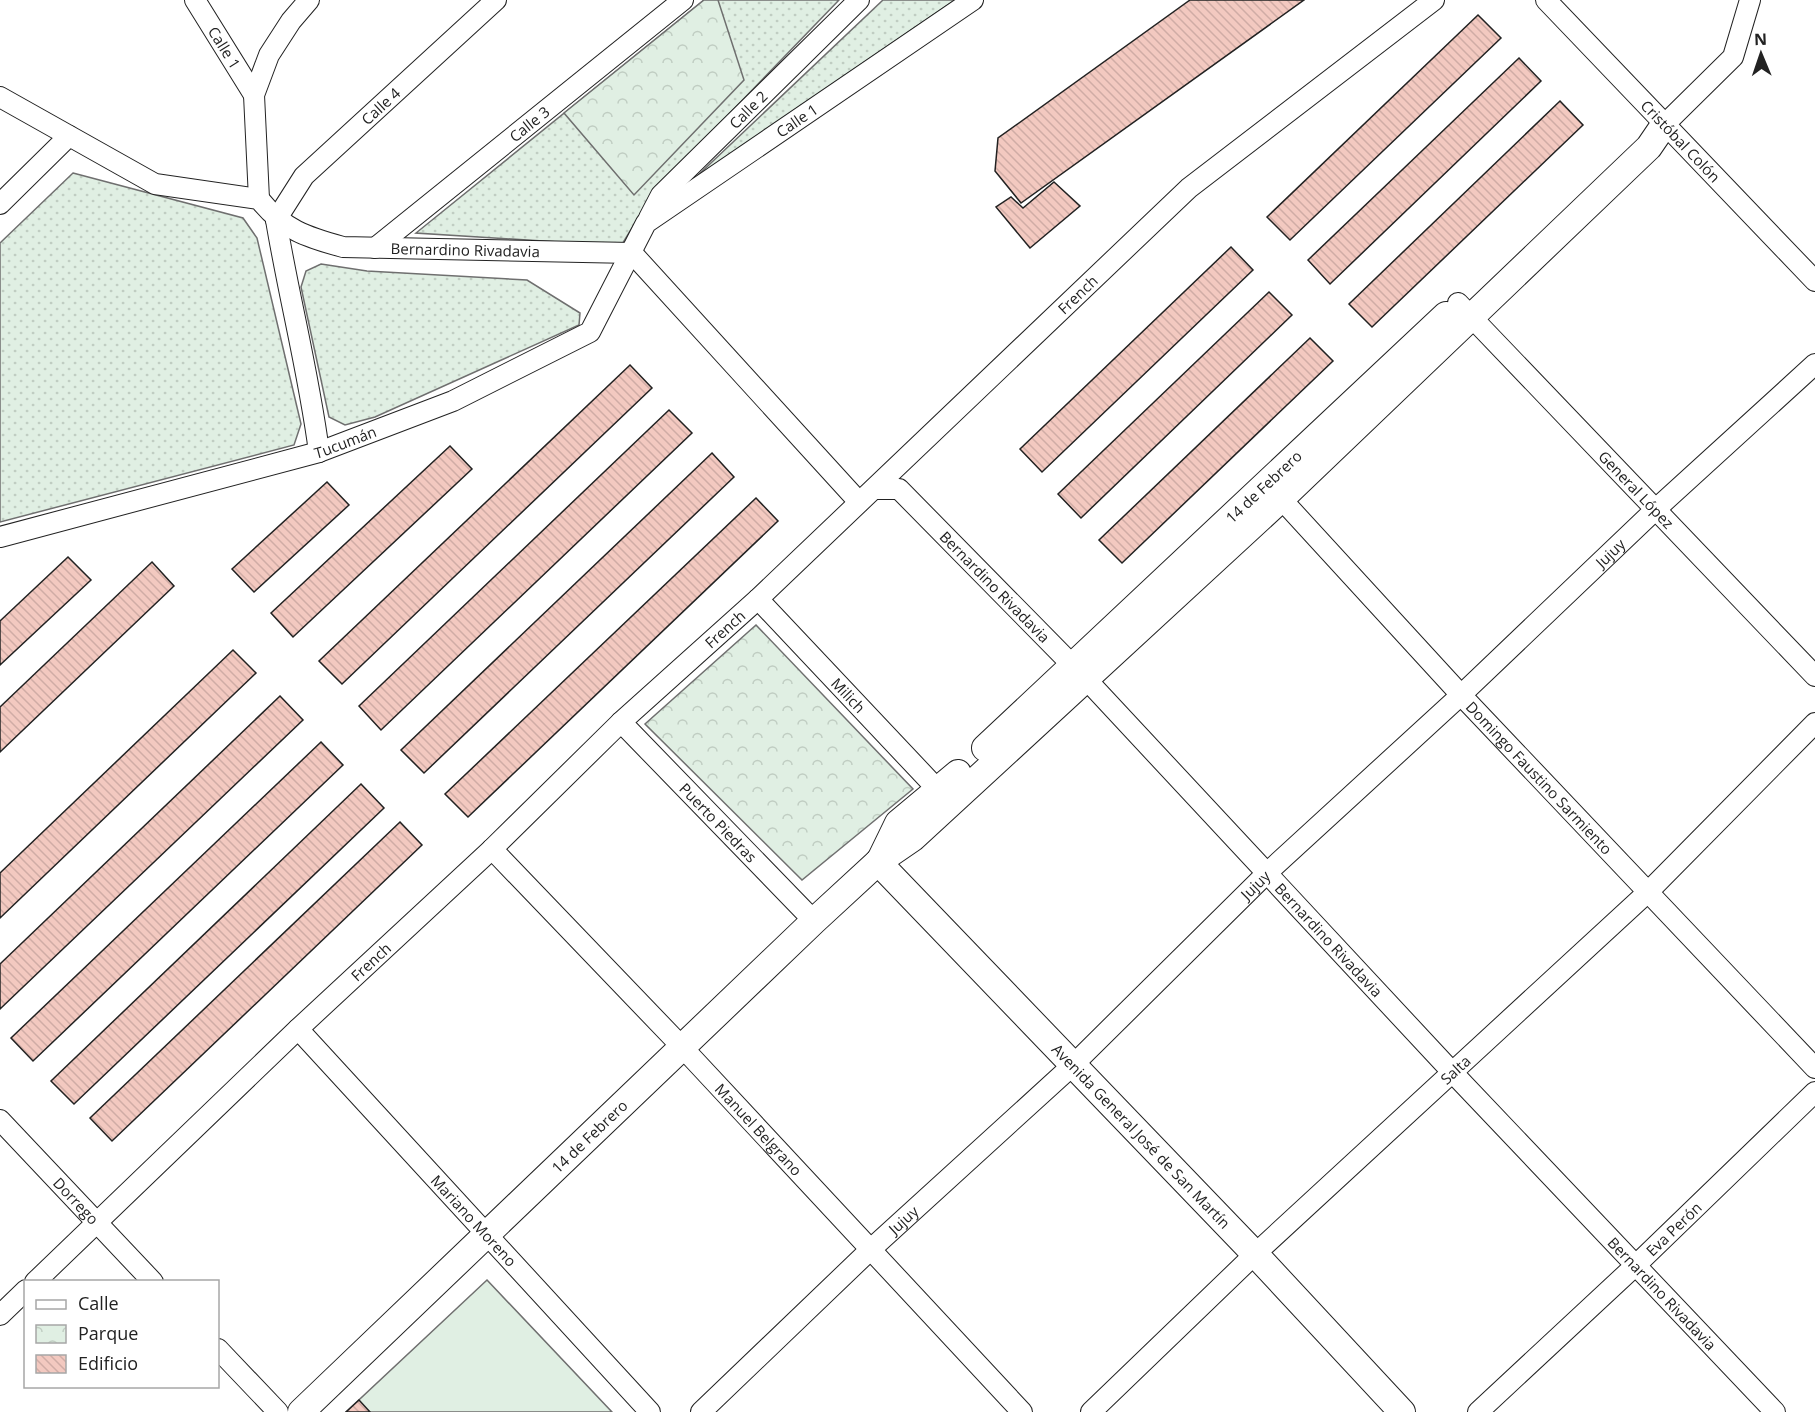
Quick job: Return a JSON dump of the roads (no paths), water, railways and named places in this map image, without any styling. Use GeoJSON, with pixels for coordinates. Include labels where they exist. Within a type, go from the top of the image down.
{"type":"FeatureCollection","features":[{"type":"Feature","properties":{"kind":"main road","name":"14 de Febrero"},"geometry":{"type":"LineString","coordinates":[[300,1412],[488,1235],[814,921],[878,862],[913,838],[1080,672],[1464,310],[1634,139],[1664,125]]}},
{"type":"Feature","properties":{"kind":"main road","name":"14 de Febrero"},"geometry":{"type":"LineString","coordinates":[[878,862],[898,823],[1080,672]]}},
{"type":"Feature","properties":{"kind":"main road","name":"Avenida General José de San Martín"},"geometry":{"type":"LineString","coordinates":[[878,862],[1255,1254],[1402,1412]]}},
{"type":"Feature","properties":{"kind":"street","name":"Calle 1"},"geometry":{"type":"LineString","coordinates":[[195,0],[254,95]]}},
{"type":"Feature","properties":{"kind":"street"},"geometry":{"type":"LineString","coordinates":[[0,97],[155,184],[260,199],[254,95],[269,55],[291,21],[309,0]]}},
{"type":"Feature","properties":{"kind":"street","name":"Calle 4"},"geometry":{"type":"LineString","coordinates":[[276,220],[304,176],[496,0]]}},
{"type":"Feature","properties":{"kind":"street","name":"Calle 3"},"geometry":{"type":"LineString","coordinates":[[375,248],[682,0]]}},
{"type":"Feature","properties":{"kind":"street","name":"Calle 2"},"geometry":{"type":"LineString","coordinates":[[646,223],[661,195],[858,0]]}},
{"type":"Feature","properties":{"kind":"street","name":"Calle 1"},"geometry":{"type":"LineString","coordinates":[[646,223],[973,0]]}},
{"type":"Feature","properties":{"kind":"street","name":"French"},"geometry":{"type":"LineString","coordinates":[[36,1280],[298,1029],[492,849],[621,722],[758,599],[1189,188],[1434,0]]}},
{"type":"Feature","properties":{"kind":"street","name":"Cristóbal Colón"},"geometry":{"type":"LineString","coordinates":[[1546,0],[1815,281]]}},
{"type":"Feature","properties":{"kind":"street","name":"14 de Febrero"},"geometry":{"type":"LineString","coordinates":[[1664,125],[1733,57],[1750,0]]}},
{"type":"Feature","properties":{"kind":"street"},"geometry":{"type":"LineString","coordinates":[[0,204],[69,136]]}},
{"type":"Feature","properties":{"kind":"street","name":"Bernardino Rivadavia"},"geometry":{"type":"LineString","coordinates":[[260,199],[276,220],[312,239],[343,247],[632,253]]}},
{"type":"Feature","properties":{"kind":"street"},"geometry":{"type":"LineString","coordinates":[[276,220],[287,285],[312,392],[319,452]]}},
{"type":"Feature","properties":{"kind":"street"},"geometry":{"type":"LineString","coordinates":[[646,223],[632,253],[867,496]]}},
{"type":"Feature","properties":{"kind":"street","name":"Tucumán"},"geometry":{"type":"LineString","coordinates":[[0,537],[319,452],[453,401],[591,332],[632,253]]}},
{"type":"Feature","properties":{"kind":"street","name":"General López"},"geometry":{"type":"LineString","coordinates":[[1464,310],[1815,676]]}},
{"type":"Feature","properties":{"kind":"street","name":"Jujuy"},"geometry":{"type":"LineString","coordinates":[[701,1412],[870,1250],[1073,1065],[1268,872],[1461,695],[1656,509],[1815,364]]}},
{"type":"Feature","properties":{"kind":"street","name":"Bernardino Rivadavia"},"geometry":{"type":"LineString","coordinates":[[867,496],[899,489],[1080,672],[1453,1073],[1775,1412]]}},
{"type":"Feature","properties":{"kind":"street","name":"Domingo Faustino Sarmiento"},"geometry":{"type":"LineString","coordinates":[[1274,491],[1461,695],[1815,1068]]}},
{"type":"Feature","properties":{"kind":"street","name":"Milich"},"geometry":{"type":"LineString","coordinates":[[758,599],[939,790]]}},
{"type":"Feature","properties":{"kind":"street","name":"Puerto Piedras"},"geometry":{"type":"LineString","coordinates":[[621,722],[814,921]]}},
{"type":"Feature","properties":{"kind":"street","name":"Salta"},"geometry":{"type":"LineString","coordinates":[[1091,1412],[1255,1254],[1649,891],[1815,723]]}},
{"type":"Feature","properties":{"kind":"street","name":"Manuel Belgrano"},"geometry":{"type":"LineString","coordinates":[[492,849],[683,1048],[1022,1412]]}},
{"type":"Feature","properties":{"kind":"street","name":"Mariano Moreno"},"geometry":{"type":"LineString","coordinates":[[298,1029],[650,1412]]}},
{"type":"Feature","properties":{"kind":"street","name":"Eva Perón"},"geometry":{"type":"LineString","coordinates":[[1478,1412],[1636,1265],[1815,1092]]}},
{"type":"Feature","properties":{"kind":"street","name":"Dorrego"},"geometry":{"type":"LineString","coordinates":[[0,1120],[152,1280]]}},
{"type":"Feature","properties":{"kind":"street"},"geometry":{"type":"LineString","coordinates":[[0,1314],[24,1292]]}},
{"type":"Feature","properties":{"kind":"street"},"geometry":{"type":"LineString","coordinates":[[219,1349],[278,1412]]}}]}
